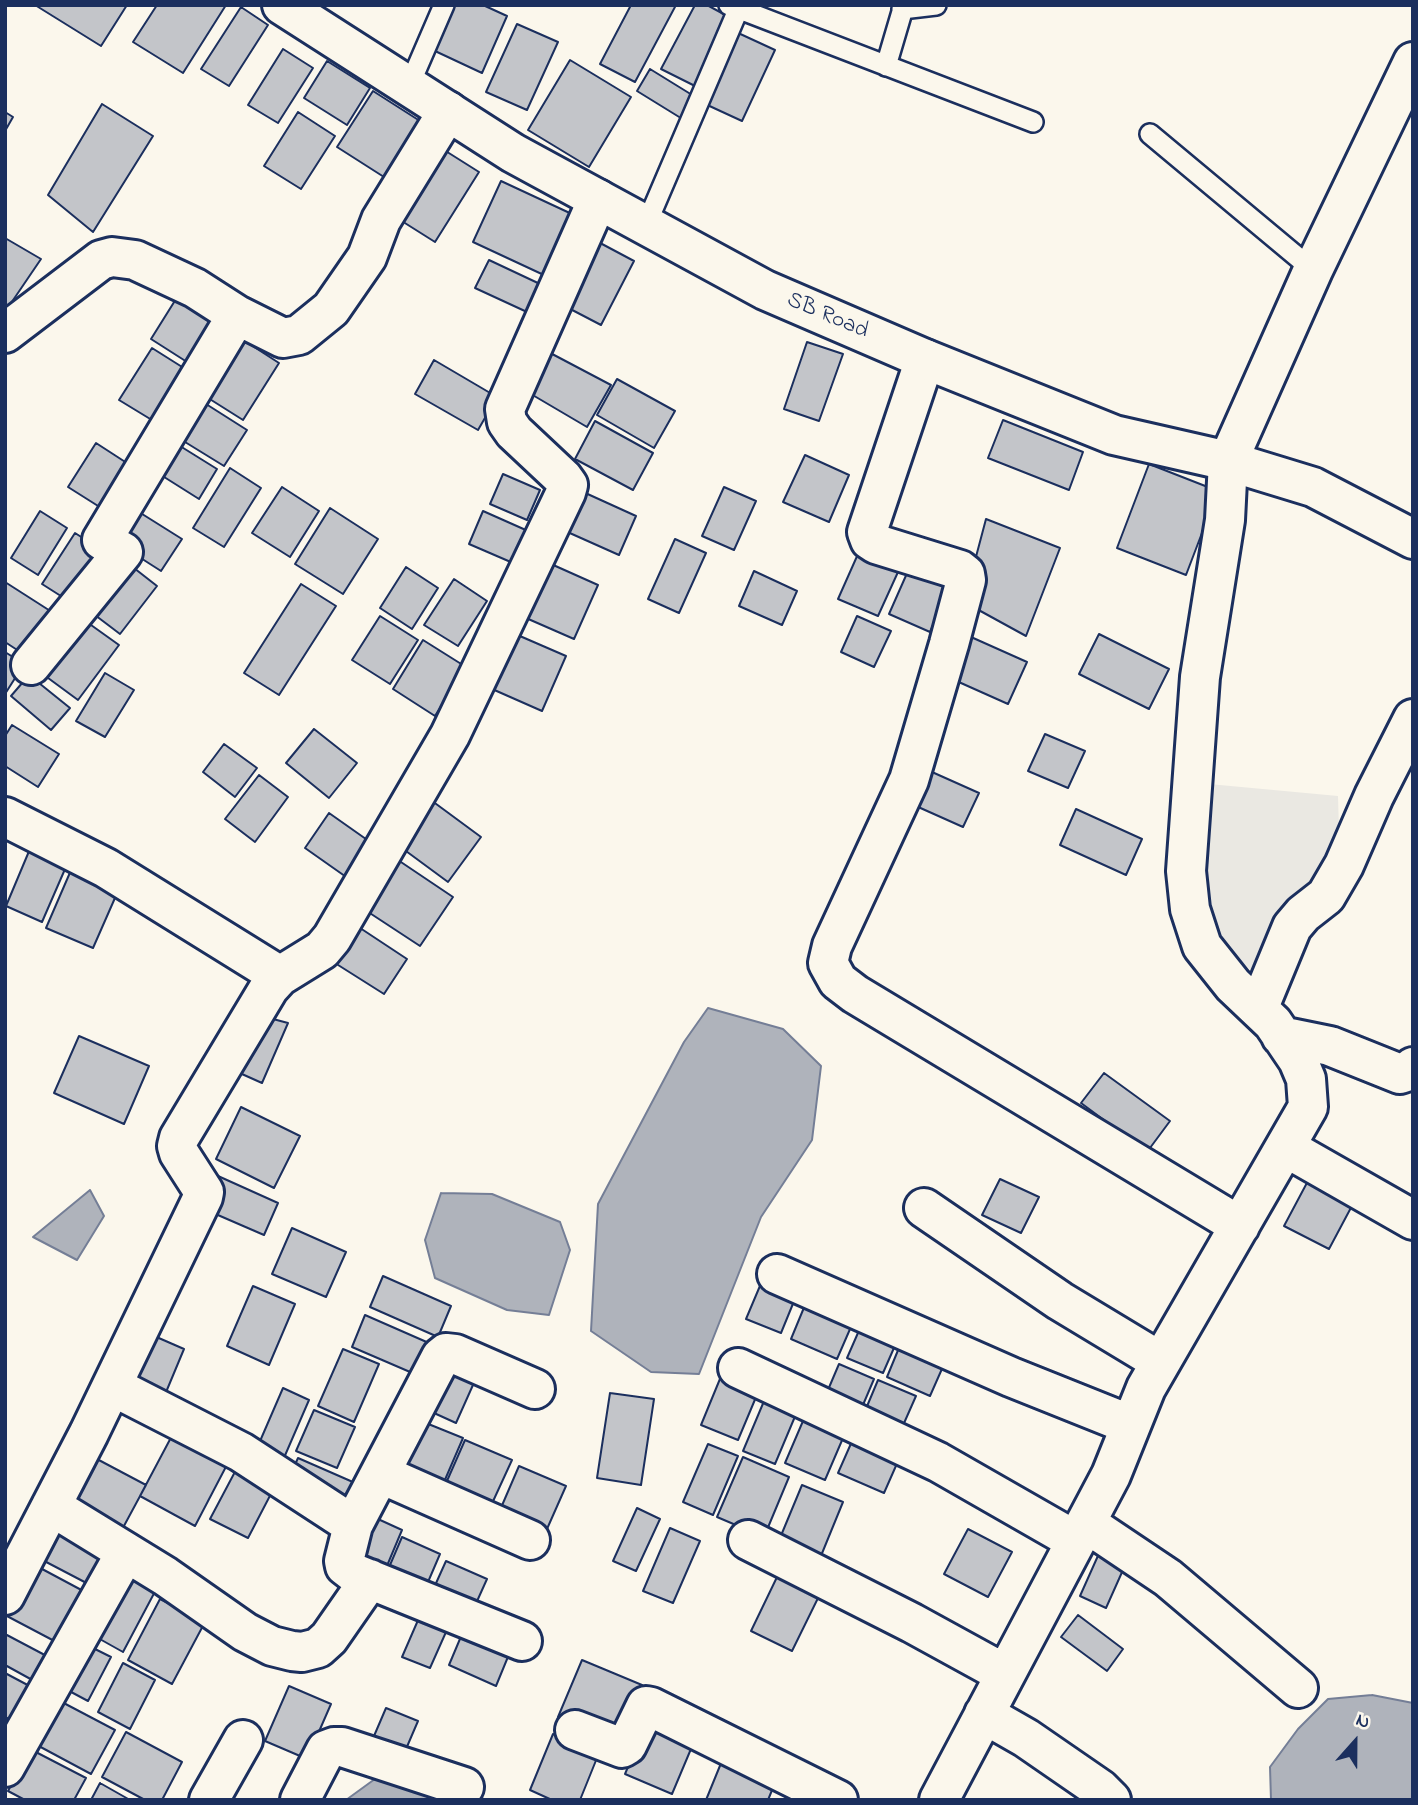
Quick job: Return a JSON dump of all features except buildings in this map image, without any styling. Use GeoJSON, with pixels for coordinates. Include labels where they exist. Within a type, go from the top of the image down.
{"type":"FeatureCollection","features":[{"type":"Feature","properties":{"kind":"street","name":"SB Road"},"geometry":{"type":"LineString","coordinates":[[282,5],[513,153],[765,290],[925,359],[1114,435],[1228,461],[1313,487],[1413,539]]}},
{"type":"Feature","properties":{"kind":"street"},"geometry":{"type":"LineString","coordinates":[[939,1800],[1111,1475],[1146,1388],[1308,1107],[1306,1079],[1297,1059],[1270,1021],[1233,985],[1202,946],[1190,909],[1186,871],[1200,677],[1225,520],[1228,461],[1313,270],[1413,62]]}},
{"type":"Feature","properties":{"kind":"street"},"geometry":{"type":"LineString","coordinates":[[5,333],[101,260],[112,257],[135,260],[195,288],[237,315],[283,338],[299,335],[331,309],[367,257],[387,210],[448,111]]}},
{"type":"Feature","properties":{"kind":"street"},"geometry":{"type":"LineString","coordinates":[[5,1595],[112,1386],[203,1197],[204,1192],[179,1153],[179,1138],[269,988],[280,976],[322,950],[332,938],[450,735],[566,492],[568,485],[563,478],[514,432],[507,422],[505,409],[598,199]]}},
{"type":"Feature","properties":{"kind":"street"},"geometry":{"type":"LineString","coordinates":[[32,665],[122,552],[102,540],[237,315]]}},
{"type":"Feature","properties":{"kind":"street"},"geometry":{"type":"LineString","coordinates":[[925,359],[867,532],[870,540],[876,544],[960,570],[965,574],[966,580],[909,780],[832,946],[828,963],[838,982],[855,994],[1240,1226]]}},
{"type":"Feature","properties":{"kind":"street"},"geometry":{"type":"LineString","coordinates":[[1270,1021],[1292,927],[1303,914],[1326,896],[1413,719]]}},
{"type":"Feature","properties":{"kind":"street"},"geometry":{"type":"LineString","coordinates":[[5,817],[106,868],[280,976]]}},
{"type":"Feature","properties":{"kind":"street"},"geometry":{"type":"LineString","coordinates":[[1270,1021],[1400,1074],[1409,1072],[1413,1067]]}},
{"type":"Feature","properties":{"kind":"street"},"geometry":{"type":"LineString","coordinates":[[1284,1147],[1413,1220]]}},
{"type":"Feature","properties":{"kind":"street"},"geometry":{"type":"LineString","coordinates":[[924,1208],[1060,1300],[1161,1362]]}},
{"type":"Feature","properties":{"kind":"street"},"geometry":{"type":"LineString","coordinates":[[777,1274],[1011,1377],[1131,1425]]}},
{"type":"Feature","properties":{"kind":"street"},"geometry":{"type":"LineString","coordinates":[[522,1642],[354,1573],[345,1566],[353,1525],[441,1357],[446,1353],[455,1354],[535,1389]]}},
{"type":"Feature","properties":{"kind":"street"},"geometry":{"type":"LineString","coordinates":[[738,1368],[939,1462],[1168,1578],[1298,1688]]}},
{"type":"Feature","properties":{"kind":"street"},"geometry":{"type":"LineString","coordinates":[[112,1386],[240,1452],[353,1525]]}},
{"type":"Feature","properties":{"kind":"street"},"geometry":{"type":"LineString","coordinates":[[381,1474],[530,1540]]}},
{"type":"Feature","properties":{"kind":"street"},"geometry":{"type":"LineString","coordinates":[[51,1506],[165,1576],[245,1632],[272,1646],[292,1651],[302,1653],[318,1648],[329,1638],[370,1579]]}},
{"type":"Feature","properties":{"kind":"street"},"geometry":{"type":"LineString","coordinates":[[748,1540],[912,1623],[1005,1674]]}},
{"type":"Feature","properties":{"kind":"street"},"geometry":{"type":"LineString","coordinates":[[5,1767],[126,1552]]}},
{"type":"Feature","properties":{"kind":"street"},"geometry":{"type":"LineString","coordinates":[[575,1730],[622,1748],[646,1706],[651,1706],[838,1800]]}},
{"type":"Feature","properties":{"kind":"street"},"geometry":{"type":"LineString","coordinates":[[984,1714],[1026,1738],[1111,1800]]}},
{"type":"Feature","properties":{"kind":"street"},"geometry":{"type":"LineString","coordinates":[[209,1800],[243,1740]]}},
{"type":"Feature","properties":{"kind":"street"},"geometry":{"type":"LineString","coordinates":[[300,1800],[326,1750],[334,1747],[342,1747],[464,1787]]}},
{"type":"Feature","properties":{"kind":"lane"},"geometry":{"type":"LineString","coordinates":[[409,86],[444,5]]}},
{"type":"Feature","properties":{"kind":"lane"},"geometry":{"type":"LineString","coordinates":[[886,66],[903,7],[936,5]]}},
{"type":"Feature","properties":{"kind":"lane"},"geometry":{"type":"LineString","coordinates":[[646,225],[733,8],[762,11],[886,66],[1033,122]]}},
{"type":"Feature","properties":{"kind":"lane"},"geometry":{"type":"LineString","coordinates":[[1150,134],[1313,270]]}},
{"type":"Feature","properties":{"kind":"shaded area"},"geometry":{"type":"Polygon","coordinates":[[[1209,784],[1338,796],[1340,866],[1260,978],[1210,933],[1198,860],[1209,784]]]}},
{"type":"Feature","properties":{"kind":"shaded area"},"geometry":{"type":"Polygon","coordinates":[[[708,1008],[783,1029],[821,1066],[812,1140],[761,1217],[699,1374],[651,1372],[591,1331],[598,1204],[684,1042],[708,1008]]]}},
{"type":"Feature","properties":{"kind":"shaded area"},"geometry":{"type":"Polygon","coordinates":[[[90,1190],[104,1216],[77,1260],[33,1237],[90,1190]]]}},
{"type":"Feature","properties":{"kind":"shaded area"},"geometry":{"type":"Polygon","coordinates":[[[441,1193],[492,1194],[560,1222],[570,1250],[549,1315],[507,1310],[435,1278],[425,1240],[441,1193]]]}},
{"type":"Feature","properties":{"kind":"shaded area"},"geometry":{"type":"Polygon","coordinates":[[[1372,1695],[1413,1703],[1413,1800],[1271,1800],[1270,1767],[1298,1729],[1328,1699],[1372,1695]]]}},
{"type":"Feature","properties":{"kind":"shaded area"},"geometry":{"type":"Polygon","coordinates":[[[390,1768],[465,1791],[486,1800],[346,1800],[390,1768]]]}}]}
